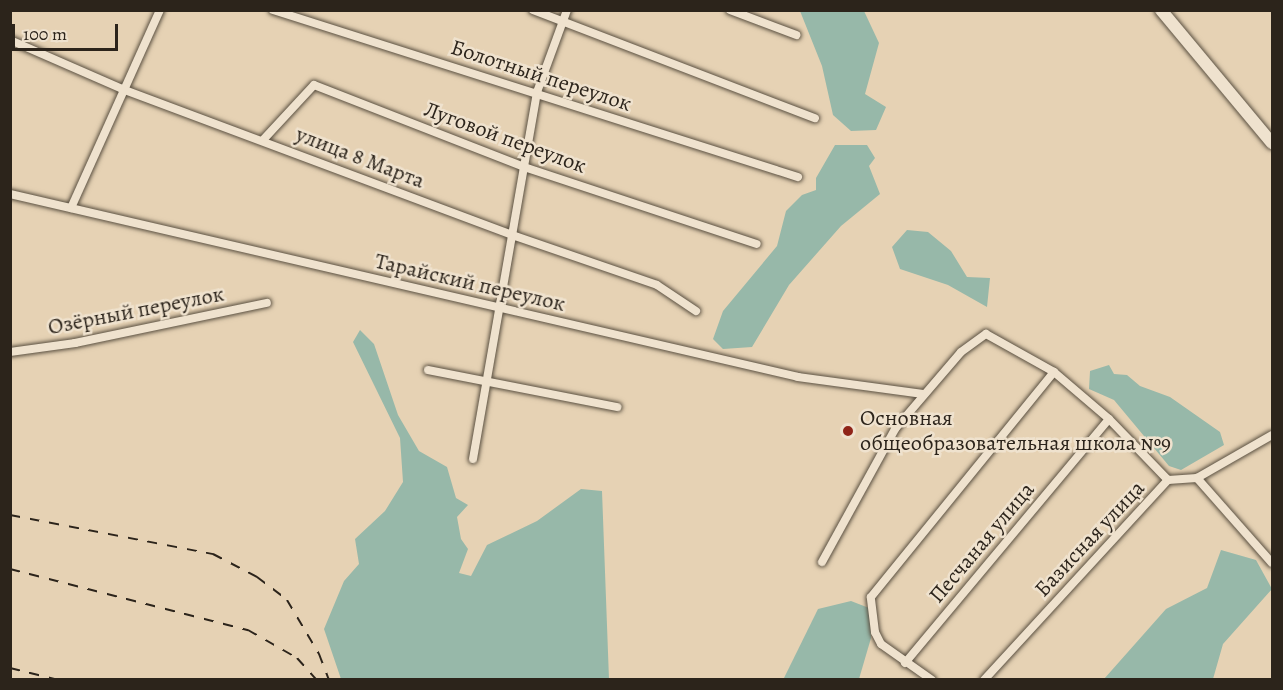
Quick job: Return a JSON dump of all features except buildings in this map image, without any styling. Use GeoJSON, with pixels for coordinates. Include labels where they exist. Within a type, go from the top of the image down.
{"type":"FeatureCollection","features":[{"type":"Feature","properties":{"kind":"street"},"geometry":{"type":"LineString","coordinates":[[71,208],[122,89],[160,10]]}},
{"type":"Feature","properties":{"kind":"street","name":"Болотный переулок"},"geometry":{"type":"LineString","coordinates":[[273,10],[537,92],[798,177]]}},
{"type":"Feature","properties":{"kind":"street"},"geometry":{"type":"LineString","coordinates":[[533,10],[815,118]]}},
{"type":"Feature","properties":{"kind":"street"},"geometry":{"type":"LineString","coordinates":[[473,459],[537,92],[567,10]]}},
{"type":"Feature","properties":{"kind":"street"},"geometry":{"type":"LineString","coordinates":[[730,10],[796,35]]}},
{"type":"Feature","properties":{"kind":"street"},"geometry":{"type":"LineString","coordinates":[[1161,10],[1272,143]]}},
{"type":"Feature","properties":{"kind":"street","name":"улица 8 Марта"},"geometry":{"type":"LineString","coordinates":[[10,40],[122,89],[512,235],[657,285],[696,310]]}},
{"type":"Feature","properties":{"kind":"street","name":"Луговой переулок"},"geometry":{"type":"LineString","coordinates":[[262,140],[314,85],[524,167],[757,244]]}},
{"type":"Feature","properties":{"kind":"street","name":"Тарайский переулок"},"geometry":{"type":"LineString","coordinates":[[10,194],[798,377],[923,394]]}},
{"type":"Feature","properties":{"kind":"street","name":"Озёрный переулок"},"geometry":{"type":"LineString","coordinates":[[10,352],[75,344],[267,303]]}},
{"type":"Feature","properties":{"kind":"street"},"geometry":{"type":"LineString","coordinates":[[822,562],[895,429],[961,352],[986,334],[1054,372],[1109,419],[1168,480]]}},
{"type":"Feature","properties":{"kind":"street"},"geometry":{"type":"LineString","coordinates":[[428,370],[617,407]]}},
{"type":"Feature","properties":{"kind":"street"},"geometry":{"type":"LineString","coordinates":[[932,680],[905,663],[877,639],[871,597],[1054,372]]}},
{"type":"Feature","properties":{"kind":"street","name":"Песчаная улица"},"geometry":{"type":"LineString","coordinates":[[905,663],[1109,419]]}},
{"type":"Feature","properties":{"kind":"street","name":"Базисная улица"},"geometry":{"type":"LineString","coordinates":[[984,680],[1168,480],[1197,478],[1272,435]]}},
{"type":"Feature","properties":{"kind":"street"},"geometry":{"type":"LineString","coordinates":[[1197,478],[1272,563]]}},
{"type":"Feature","properties":{"kind":"shaded area"},"geometry":{"type":"Polygon","coordinates":[[[800,11],[864,11],[879,43],[865,94],[886,107],[876,130],[851,131],[833,115],[822,66],[800,11]]]}},
{"type":"Feature","properties":{"kind":"shaded area"},"geometry":{"type":"Polygon","coordinates":[[[835,145],[867,145],[875,158],[869,166],[880,194],[841,226],[789,285],[752,347],[723,349],[713,339],[723,311],[777,246],[786,211],[802,195],[816,190],[816,178],[835,145]]]}},
{"type":"Feature","properties":{"kind":"shaded area"},"geometry":{"type":"Polygon","coordinates":[[[907,230],[928,232],[951,251],[967,277],[990,278],[987,307],[948,285],[900,269],[892,247],[907,230]]]}},
{"type":"Feature","properties":{"kind":"shaded area"},"geometry":{"type":"Polygon","coordinates":[[[360,330],[374,344],[398,415],[419,451],[447,467],[456,498],[468,505],[457,517],[461,539],[468,549],[459,573],[471,576],[487,545],[537,521],[581,489],[602,491],[609,679],[341,679],[324,629],[344,581],[359,564],[355,539],[385,511],[403,482],[400,438],[353,342],[360,330]]]}},
{"type":"Feature","properties":{"kind":"shaded area"},"geometry":{"type":"Polygon","coordinates":[[[1109,365],[1114,374],[1127,375],[1140,386],[1170,397],[1220,432],[1224,445],[1181,470],[1169,466],[1114,400],[1089,389],[1090,371],[1109,365]]]}},
{"type":"Feature","properties":{"kind":"shaded area"},"geometry":{"type":"Polygon","coordinates":[[[1221,550],[1256,560],[1272,589],[1223,644],[1213,679],[1104,679],[1166,609],[1207,588],[1221,550]]]}},
{"type":"Feature","properties":{"kind":"shaded area"},"geometry":{"type":"Polygon","coordinates":[[[851,601],[869,608],[871,638],[859,679],[783,680],[818,609],[851,601]]]}},
{"type":"Feature","properties":{"kind":"railway"},"geometry":{"type":"LineString","coordinates":[[10,515],[213,554],[257,577],[287,600],[319,654],[329,680]]}},
{"type":"Feature","properties":{"kind":"railway"},"geometry":{"type":"LineString","coordinates":[[10,569],[248,630],[297,658],[317,680]]}},
{"type":"Feature","properties":{"kind":"railway"},"geometry":{"type":"LineString","coordinates":[[10,668],[59,680]]}},
{"type":"Feature","properties":{"kind":"place","name":"Основная общеобразовательная школа №9"},"geometry":{"type":"Point","coordinates":[848,431]}}]}
